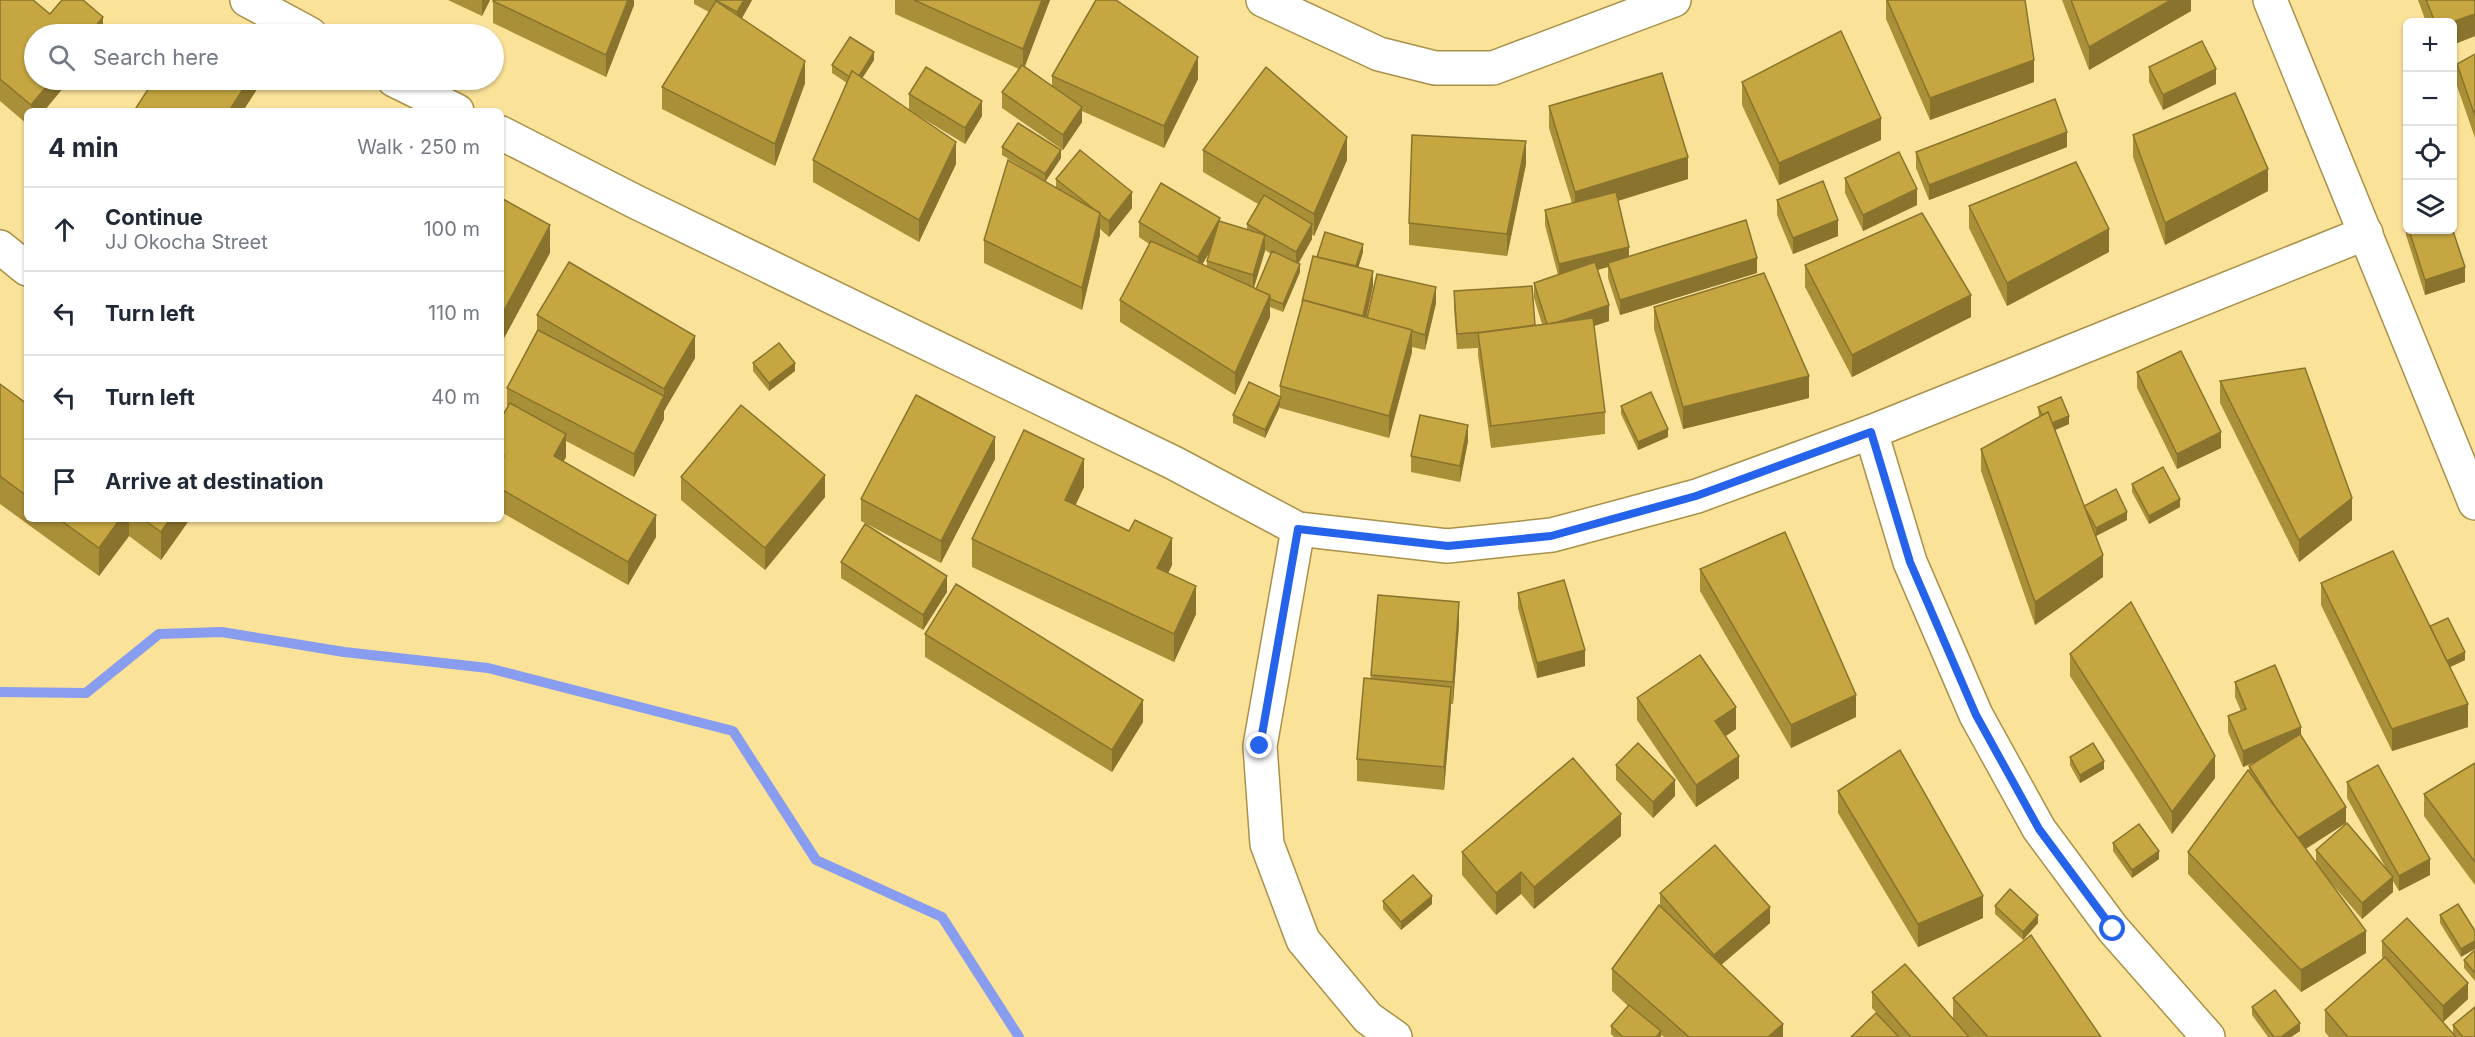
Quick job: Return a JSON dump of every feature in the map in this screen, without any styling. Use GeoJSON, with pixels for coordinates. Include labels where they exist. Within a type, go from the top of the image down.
{"type":"FeatureCollection","features":[{"type":"Feature","properties":{"kind":"street"},"geometry":{"type":"LineString","coordinates":[[247,0],[291,24]]}},
{"type":"Feature","properties":{"kind":"street"},"geometry":{"type":"LineString","coordinates":[[1263,0],[1379,54],[1435,68],[1493,68],[1674,0]]}},
{"type":"Feature","properties":{"kind":"street"},"geometry":{"type":"LineString","coordinates":[[2270,0],[2475,503]]}},
{"type":"Feature","properties":{"kind":"street"},"geometry":{"type":"LineString","coordinates":[[414,90],[451,108]]}},
{"type":"Feature","properties":{"kind":"street"},"geometry":{"type":"LineString","coordinates":[[504,135],[636,202],[1174,464],[1298,529],[1448,546],[1551,536],[1696,496],[1871,432],[2366,233]]}},
{"type":"Feature","properties":{"kind":"street"},"geometry":{"type":"LineString","coordinates":[[0,247],[24,267]]}},
{"type":"Feature","properties":{"kind":"street"},"geometry":{"type":"LineString","coordinates":[[1871,432],[1910,562],[1976,715],[2033,819],[2113,929],[2208,1037]]}},
{"type":"Feature","properties":{"kind":"street"},"geometry":{"type":"LineString","coordinates":[[1298,529],[1260,746],[1267,844],[1303,940],[1368,1018],[1395,1037]]}},
{"type":"Feature","properties":{"kind":"building"},"geometry":{"type":"Polygon","coordinates":[[[0,0],[33,0],[50,14],[62,0],[83,0],[103,17],[97,24],[24,24],[24,90],[44,90],[31,105],[0,79],[0,0]]]}},
{"type":"Feature","properties":{"kind":"building"},"geometry":{"type":"Polygon","coordinates":[[[494,0],[628,0],[606,55],[494,0]]]}},
{"type":"Feature","properties":{"kind":"building"},"geometry":{"type":"Polygon","coordinates":[[[715,0],[744,0],[737,12],[715,0]]]}},
{"type":"Feature","properties":{"kind":"building"},"geometry":{"type":"Polygon","coordinates":[[[914,0],[1042,0],[1023,49],[914,0]]]}},
{"type":"Feature","properties":{"kind":"building"},"geometry":{"type":"Polygon","coordinates":[[[1096,0],[1116,0],[1198,57],[1164,126],[1052,76],[1096,0]]]}},
{"type":"Feature","properties":{"kind":"building"},"geometry":{"type":"Polygon","coordinates":[[[1887,0],[2025,0],[2034,60],[1930,98],[1887,0]]]}},
{"type":"Feature","properties":{"kind":"building"},"geometry":{"type":"Polygon","coordinates":[[[2071,0],[2171,0],[2089,47],[2071,0]]]}},
{"type":"Feature","properties":{"kind":"building"},"geometry":{"type":"Polygon","coordinates":[[[2426,0],[2475,0],[2475,14],[2457,20],[2457,18],[2433,18],[2426,0]]]}},
{"type":"Feature","properties":{"kind":"building"},"geometry":{"type":"Polygon","coordinates":[[[716,1],[805,61],[775,144],[662,87],[716,1]]]}},
{"type":"Feature","properties":{"kind":"building"},"geometry":{"type":"Polygon","coordinates":[[[1841,31],[1881,118],[1779,163],[1742,82],[1841,31]]]}},
{"type":"Feature","properties":{"kind":"building"},"geometry":{"type":"Polygon","coordinates":[[[850,37],[874,52],[859,76],[852,71],[850,77],[832,65],[850,37]]]}},
{"type":"Feature","properties":{"kind":"building"},"geometry":{"type":"Polygon","coordinates":[[[2202,41],[2216,69],[2163,95],[2149,67],[2202,41]]]}},
{"type":"Feature","properties":{"kind":"building"},"geometry":{"type":"Polygon","coordinates":[[[2475,54],[2475,116],[2457,64],[2475,54]]]}},
{"type":"Feature","properties":{"kind":"building"},"geometry":{"type":"Polygon","coordinates":[[[1022,65],[1082,107],[1063,135],[1002,92],[1022,65]]]}},
{"type":"Feature","properties":{"kind":"building"},"geometry":{"type":"Polygon","coordinates":[[[926,67],[982,101],[965,128],[909,94],[926,67]]]}},
{"type":"Feature","properties":{"kind":"building"},"geometry":{"type":"Polygon","coordinates":[[[1266,67],[1347,137],[1314,214],[1203,150],[1266,67]]]}},
{"type":"Feature","properties":{"kind":"building"},"geometry":{"type":"Polygon","coordinates":[[[852,71],[956,142],[919,220],[813,160],[852,71]]]}},
{"type":"Feature","properties":{"kind":"building"},"geometry":{"type":"Polygon","coordinates":[[[1662,73],[1688,157],[1575,192],[1549,106],[1662,73]]]}},
{"type":"Feature","properties":{"kind":"building"},"geometry":{"type":"Polygon","coordinates":[[[148,90],[243,90],[231,108],[136,108],[148,90]]]}},
{"type":"Feature","properties":{"kind":"building"},"geometry":{"type":"Polygon","coordinates":[[[2235,93],[2268,169],[2165,223],[2133,135],[2235,93]]]}},
{"type":"Feature","properties":{"kind":"building"},"geometry":{"type":"Polygon","coordinates":[[[2055,99],[2067,132],[1929,185],[1916,152],[2055,99]]]}},
{"type":"Feature","properties":{"kind":"building"},"geometry":{"type":"Polygon","coordinates":[[[1018,123],[1061,150],[1045,174],[1002,147],[1018,123]]]}},
{"type":"Feature","properties":{"kind":"building"},"geometry":{"type":"Polygon","coordinates":[[[1412,135],[1526,141],[1507,234],[1409,223],[1412,135]]]}},
{"type":"Feature","properties":{"kind":"building"},"geometry":{"type":"Polygon","coordinates":[[[1080,150],[1132,192],[1109,221],[1056,179],[1080,150]]]}},
{"type":"Feature","properties":{"kind":"building"},"geometry":{"type":"Polygon","coordinates":[[[1899,152],[1917,189],[1863,215],[1845,178],[1899,152]]]}},
{"type":"Feature","properties":{"kind":"building"},"geometry":{"type":"Polygon","coordinates":[[[1008,160],[1100,213],[1082,288],[984,240],[1008,160]]]}},
{"type":"Feature","properties":{"kind":"building"},"geometry":{"type":"Polygon","coordinates":[[[2076,162],[2109,229],[2007,283],[1969,206],[2076,162]]]}},
{"type":"Feature","properties":{"kind":"building"},"geometry":{"type":"Polygon","coordinates":[[[1823,181],[1838,220],[1793,238],[1777,200],[1823,181]]]}},
{"type":"Feature","properties":{"kind":"building"},"geometry":{"type":"Polygon","coordinates":[[[1161,183],[1220,218],[1198,257],[1139,222],[1161,183]]]}},
{"type":"Feature","properties":{"kind":"building"},"geometry":{"type":"Polygon","coordinates":[[[1616,192],[1629,247],[1559,264],[1545,210],[1616,192]]]}},
{"type":"Feature","properties":{"kind":"building"},"geometry":{"type":"Polygon","coordinates":[[[1264,195],[1312,224],[1296,252],[1247,224],[1264,195]]]}},
{"type":"Feature","properties":{"kind":"building"},"geometry":{"type":"Polygon","coordinates":[[[504,200],[550,225],[504,310],[504,200]]]}},
{"type":"Feature","properties":{"kind":"building"},"geometry":{"type":"Polygon","coordinates":[[[1922,213],[1971,295],[1852,355],[1805,265],[1922,213]]]}},
{"type":"Feature","properties":{"kind":"building"},"geometry":{"type":"Polygon","coordinates":[[[1746,220],[1757,258],[1620,300],[1608,263],[1746,220]]]}},
{"type":"Feature","properties":{"kind":"building"},"geometry":{"type":"Polygon","coordinates":[[[1219,221],[1265,235],[1253,275],[1207,261],[1219,221]]]}},
{"type":"Feature","properties":{"kind":"building"},"geometry":{"type":"Polygon","coordinates":[[[1325,232],[1363,244],[1356,266],[1317,257],[1325,232]]]}},
{"type":"Feature","properties":{"kind":"building"},"geometry":{"type":"Polygon","coordinates":[[[2410,234],[2454,234],[2465,267],[2425,280],[2410,234]]]}},
{"type":"Feature","properties":{"kind":"building"},"geometry":{"type":"Polygon","coordinates":[[[1151,241],[1270,295],[1235,373],[1120,300],[1151,241]]]}},
{"type":"Feature","properties":{"kind":"building"},"geometry":{"type":"Polygon","coordinates":[[[1272,251],[1300,264],[1283,304],[1270,299],[1270,295],[1256,289],[1272,251]]]}},
{"type":"Feature","properties":{"kind":"building"},"geometry":{"type":"Polygon","coordinates":[[[1313,256],[1373,271],[1363,316],[1303,300],[1302,302],[1313,256]]]}},
{"type":"Feature","properties":{"kind":"building"},"geometry":{"type":"Polygon","coordinates":[[[569,262],[695,336],[664,389],[537,315],[569,262]]]}},
{"type":"Feature","properties":{"kind":"building"},"geometry":{"type":"Polygon","coordinates":[[[1595,262],[1609,305],[1547,324],[1534,283],[1595,262]]]}},
{"type":"Feature","properties":{"kind":"building"},"geometry":{"type":"Polygon","coordinates":[[[1764,273],[1809,376],[1683,407],[1654,307],[1764,273]]]}},
{"type":"Feature","properties":{"kind":"building"},"geometry":{"type":"Polygon","coordinates":[[[1377,274],[1436,287],[1425,335],[1367,318],[1377,274]]]}},
{"type":"Feature","properties":{"kind":"building"},"geometry":{"type":"Polygon","coordinates":[[[1532,286],[1535,325],[1457,334],[1454,291],[1532,286]]]}},
{"type":"Feature","properties":{"kind":"building"},"geometry":{"type":"Polygon","coordinates":[[[1303,300],[1412,330],[1389,416],[1280,386],[1303,300]]]}},
{"type":"Feature","properties":{"kind":"building"},"geometry":{"type":"Polygon","coordinates":[[[1593,318],[1605,412],[1491,426],[1478,333],[1593,318]]]}},
{"type":"Feature","properties":{"kind":"building"},"geometry":{"type":"Polygon","coordinates":[[[538,330],[664,396],[634,454],[507,388],[538,330]]]}},
{"type":"Feature","properties":{"kind":"building"},"geometry":{"type":"Polygon","coordinates":[[[779,343],[795,363],[769,383],[753,363],[779,343]]]}},
{"type":"Feature","properties":{"kind":"building"},"geometry":{"type":"Polygon","coordinates":[[[2181,351],[2221,432],[2177,454],[2137,372],[2181,351]]]}},
{"type":"Feature","properties":{"kind":"building"},"geometry":{"type":"Polygon","coordinates":[[[2305,368],[2352,498],[2299,540],[2220,381],[2305,368]]]}},
{"type":"Feature","properties":{"kind":"building"},"geometry":{"type":"Polygon","coordinates":[[[1249,382],[1281,397],[1265,430],[1233,415],[1249,382]]]}},
{"type":"Feature","properties":{"kind":"building"},"geometry":{"type":"Polygon","coordinates":[[[0,384],[24,402],[24,494],[0,476],[0,384]]]}},
{"type":"Feature","properties":{"kind":"building"},"geometry":{"type":"Polygon","coordinates":[[[1651,392],[1668,429],[1638,442],[1621,406],[1651,392]]]}},
{"type":"Feature","properties":{"kind":"building"},"geometry":{"type":"Polygon","coordinates":[[[916,395],[995,437],[941,541],[861,499],[916,395]]]}},
{"type":"Feature","properties":{"kind":"building"},"geometry":{"type":"Polygon","coordinates":[[[2061,397],[2069,416],[2052,423],[2048,412],[2042,415],[2038,407],[2061,397]]]}},
{"type":"Feature","properties":{"kind":"building"},"geometry":{"type":"Polygon","coordinates":[[[510,403],[566,434],[554,456],[656,515],[628,562],[504,491],[504,413],[510,403]]]}},
{"type":"Feature","properties":{"kind":"building"},"geometry":{"type":"Polygon","coordinates":[[[741,405],[825,475],[765,548],[681,477],[741,405]]]}},
{"type":"Feature","properties":{"kind":"building"},"geometry":{"type":"Polygon","coordinates":[[[2048,412],[2103,555],[2035,602],[1981,449],[2048,412]]]}},
{"type":"Feature","properties":{"kind":"building"},"geometry":{"type":"Polygon","coordinates":[[[1420,415],[1468,425],[1460,466],[1411,456],[1420,415]]]}},
{"type":"Feature","properties":{"kind":"building"},"geometry":{"type":"Polygon","coordinates":[[[1024,430],[1084,459],[1065,500],[1129,531],[1135,520],[1172,538],[1157,568],[1196,586],[1174,634],[972,539],[1024,430]]]}},
{"type":"Feature","properties":{"kind":"building"},"geometry":{"type":"Polygon","coordinates":[[[2163,467],[2180,499],[2149,516],[2132,484],[2163,467]]]}},
{"type":"Feature","properties":{"kind":"building"},"geometry":{"type":"Polygon","coordinates":[[[2116,489],[2127,512],[2096,528],[2084,506],[2116,489]]]}},
{"type":"Feature","properties":{"kind":"building"},"geometry":{"type":"Polygon","coordinates":[[[63,522],[118,522],[99,548],[63,522]]]}},
{"type":"Feature","properties":{"kind":"building"},"geometry":{"type":"Polygon","coordinates":[[[147,522],[168,522],[161,532],[147,522]]]}},
{"type":"Feature","properties":{"kind":"building"},"geometry":{"type":"Polygon","coordinates":[[[865,524],[947,576],[923,615],[841,562],[865,524]]]}},
{"type":"Feature","properties":{"kind":"building"},"geometry":{"type":"Polygon","coordinates":[[[1785,532],[1856,695],[1791,725],[1700,569],[1785,532]]]}},
{"type":"Feature","properties":{"kind":"building"},"geometry":{"type":"Polygon","coordinates":[[[2393,551],[2468,704],[2392,729],[2321,583],[2393,551]]]}},
{"type":"Feature","properties":{"kind":"building"},"geometry":{"type":"Polygon","coordinates":[[[1564,580],[1585,650],[1537,663],[1518,593],[1564,580]]]}},
{"type":"Feature","properties":{"kind":"building"},"geometry":{"type":"Polygon","coordinates":[[[956,584],[1143,700],[1112,750],[925,634],[956,584]]]}},
{"type":"Feature","properties":{"kind":"building"},"geometry":{"type":"Polygon","coordinates":[[[1378,595],[1459,602],[1453,682],[1371,675],[1378,595]]]}},
{"type":"Feature","properties":{"kind":"building"},"geometry":{"type":"Polygon","coordinates":[[[2131,602],[2215,756],[2172,812],[2070,654],[2131,602]]]}},
{"type":"Feature","properties":{"kind":"building"},"geometry":{"type":"Polygon","coordinates":[[[2448,618],[2465,652],[2447,661],[2430,626],[2448,618]]]}},
{"type":"Feature","properties":{"kind":"building"},"geometry":{"type":"Polygon","coordinates":[[[1700,655],[1736,707],[1715,721],[1739,756],[1696,785],[1637,698],[1700,655]]]}},
{"type":"Feature","properties":{"kind":"building"},"geometry":{"type":"Polygon","coordinates":[[[2275,665],[2301,727],[2243,751],[2228,716],[2246,709],[2235,682],[2275,665]]]}},
{"type":"Feature","properties":{"kind":"building"},"geometry":{"type":"Polygon","coordinates":[[[1364,678],[1451,687],[1444,767],[1357,759],[1364,678]]]}},
{"type":"Feature","properties":{"kind":"building"},"geometry":{"type":"Polygon","coordinates":[[[2300,734],[2346,807],[2298,838],[2249,766],[2300,734]]]}},
{"type":"Feature","properties":{"kind":"building"},"geometry":{"type":"Polygon","coordinates":[[[1638,743],[1675,780],[1653,802],[1616,765],[1638,743]]]}},
{"type":"Feature","properties":{"kind":"building"},"geometry":{"type":"Polygon","coordinates":[[[2093,743],[2104,761],[2080,775],[2070,757],[2093,743]]]}},
{"type":"Feature","properties":{"kind":"building"},"geometry":{"type":"Polygon","coordinates":[[[1900,750],[1983,896],[1918,924],[1838,791],[1900,750]]]}},
{"type":"Feature","properties":{"kind":"building"},"geometry":{"type":"Polygon","coordinates":[[[1573,758],[1621,814],[1534,887],[1521,872],[1496,893],[1462,852],[1573,758]]]}},
{"type":"Feature","properties":{"kind":"building"},"geometry":{"type":"Polygon","coordinates":[[[2475,763],[2475,862],[2424,794],[2475,763]]]}},
{"type":"Feature","properties":{"kind":"building"},"geometry":{"type":"Polygon","coordinates":[[[2378,765],[2430,859],[2399,876],[2347,782],[2378,765]]]}},
{"type":"Feature","properties":{"kind":"building"},"geometry":{"type":"Polygon","coordinates":[[[2248,770],[2366,931],[2301,970],[2188,852],[2248,770]]]}},
{"type":"Feature","properties":{"kind":"building"},"geometry":{"type":"Polygon","coordinates":[[[2347,823],[2393,877],[2362,903],[2316,850],[2347,823]]]}},
{"type":"Feature","properties":{"kind":"building"},"geometry":{"type":"Polygon","coordinates":[[[2139,824],[2159,851],[2132,870],[2113,843],[2139,824]]]}},
{"type":"Feature","properties":{"kind":"building"},"geometry":{"type":"Polygon","coordinates":[[[1715,845],[1770,907],[1714,955],[1660,893],[1715,845]]]}},
{"type":"Feature","properties":{"kind":"building"},"geometry":{"type":"Polygon","coordinates":[[[1413,875],[1432,896],[1401,922],[1383,901],[1413,875]]]}},
{"type":"Feature","properties":{"kind":"building"},"geometry":{"type":"Polygon","coordinates":[[[2010,889],[2038,915],[2023,932],[1995,906],[2010,889]]]}},
{"type":"Feature","properties":{"kind":"building"},"geometry":{"type":"Polygon","coordinates":[[[2458,904],[2475,931],[2475,941],[2461,949],[2440,915],[2458,904]]]}},
{"type":"Feature","properties":{"kind":"building"},"geometry":{"type":"Polygon","coordinates":[[[1659,905],[1783,1024],[1768,1037],[1689,1037],[1612,969],[1659,905]]]}},
{"type":"Feature","properties":{"kind":"building"},"geometry":{"type":"Polygon","coordinates":[[[2407,918],[2468,983],[2443,1006],[2382,941],[2407,918]]]}},
{"type":"Feature","properties":{"kind":"building"},"geometry":{"type":"Polygon","coordinates":[[[2031,935],[2101,1037],[1988,1037],[1953,998],[2031,935]]]}},
{"type":"Feature","properties":{"kind":"building"},"geometry":{"type":"Polygon","coordinates":[[[2475,950],[2475,973],[2464,960],[2475,950]]]}},
{"type":"Feature","properties":{"kind":"building"},"geometry":{"type":"Polygon","coordinates":[[[2385,957],[2456,1037],[2348,1037],[2325,1010],[2385,957]]]}},
{"type":"Feature","properties":{"kind":"building"},"geometry":{"type":"Polygon","coordinates":[[[1905,964],[1969,1037],[1911,1037],[1872,992],[1905,964]]]}},
{"type":"Feature","properties":{"kind":"building"},"geometry":{"type":"Polygon","coordinates":[[[2275,990],[2300,1023],[2281,1037],[2274,1037],[2252,1007],[2275,990]]]}},
{"type":"Feature","properties":{"kind":"building"},"geometry":{"type":"Polygon","coordinates":[[[1629,1005],[1661,1031],[1656,1037],[1623,1037],[1611,1026],[1629,1005]]]}},
{"type":"Feature","properties":{"kind":"building"},"geometry":{"type":"Polygon","coordinates":[[[2475,1007],[2475,1037],[2463,1037],[2453,1025],[2475,1007]]]}},
{"type":"Feature","properties":{"kind":"building"},"geometry":{"type":"Polygon","coordinates":[[[1876,1013],[1899,1037],[1851,1037],[1876,1013]]]}},
{"type":"Feature","properties":{"kind":"waterway"},"geometry":{"type":"LineString","coordinates":[[0,692],[86,693],[159,634],[222,632],[344,652],[488,668],[733,731],[816,860],[942,917],[1019,1037]]}},
{"type":"Feature","properties":{"kind":"route"},"geometry":{"type":"LineString","coordinates":[[1260,746],[1298,529],[1448,546],[1551,536],[1696,496],[1871,432],[1910,562],[1976,715],[2039,829],[2113,929]]}}]}
